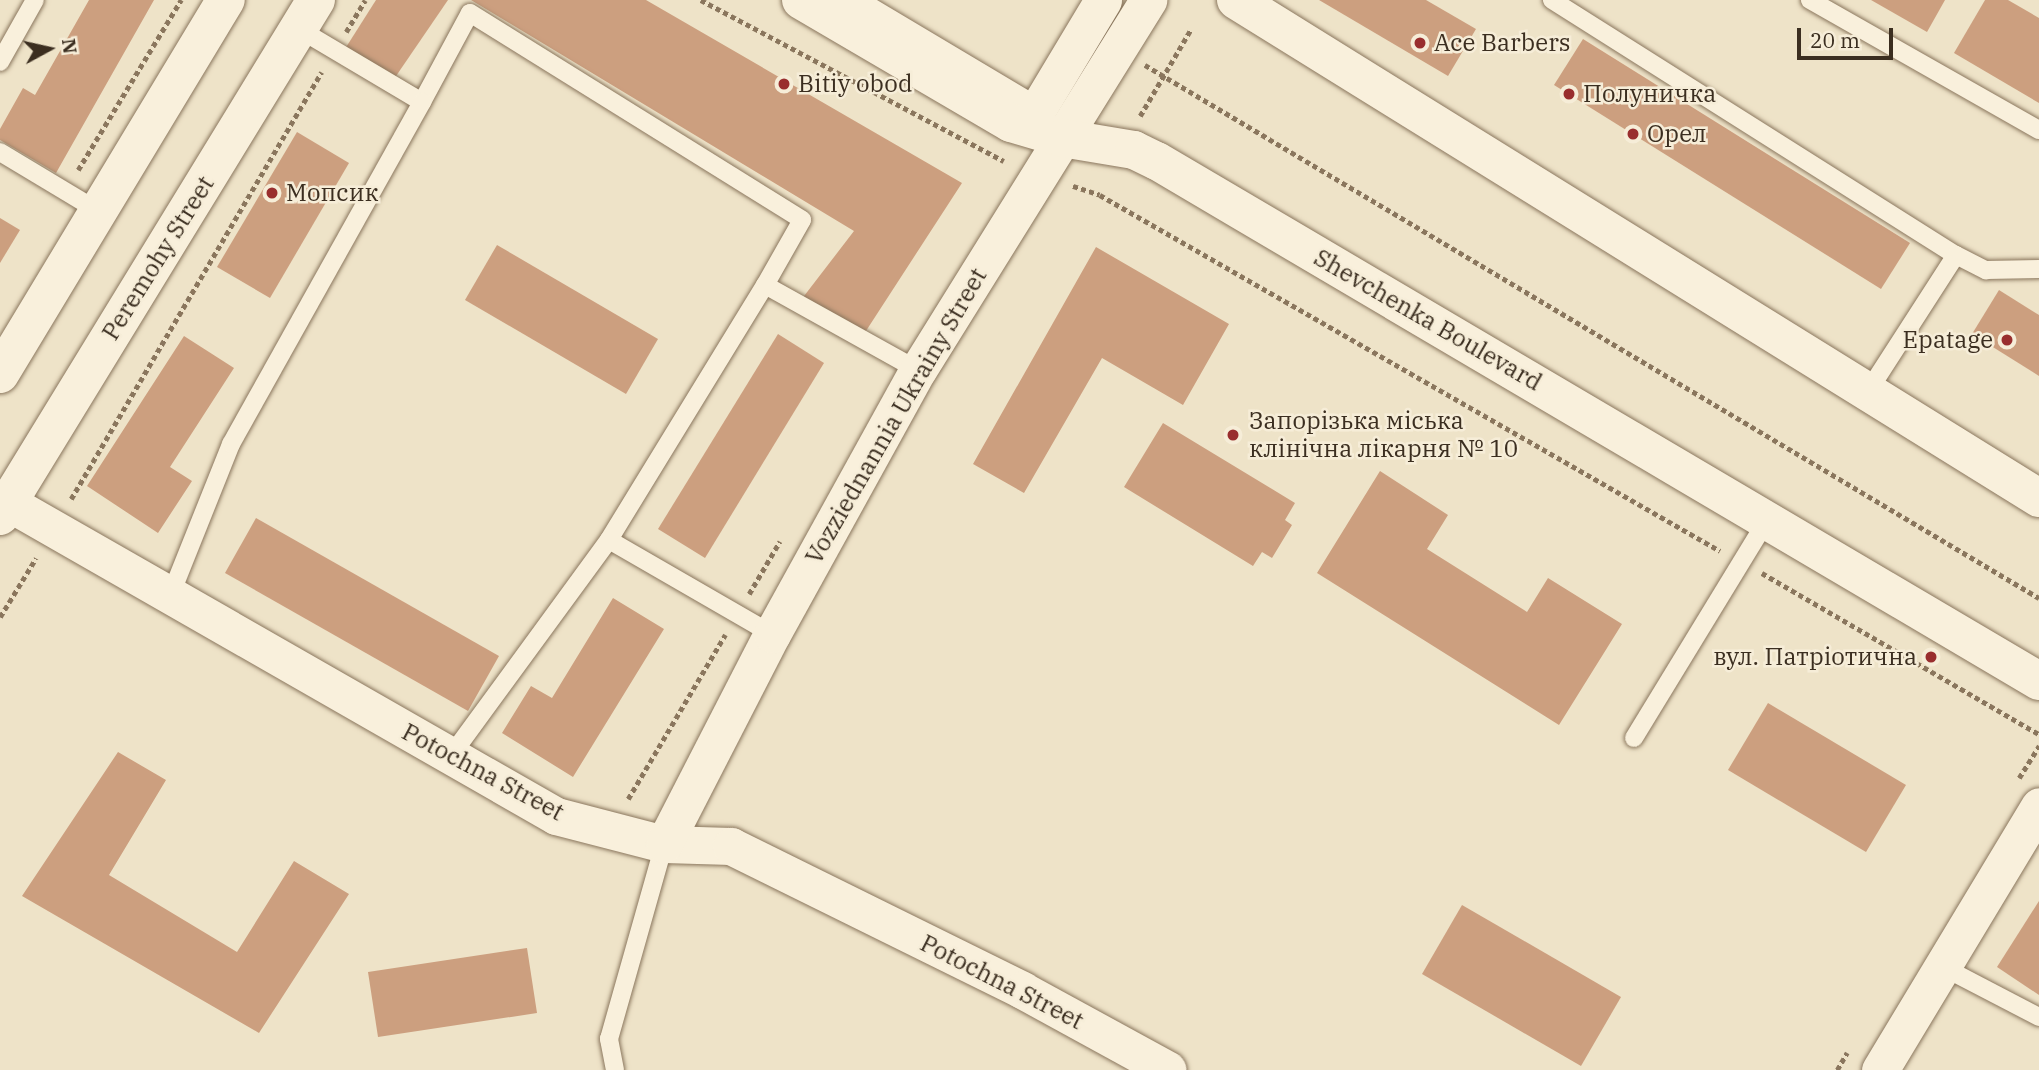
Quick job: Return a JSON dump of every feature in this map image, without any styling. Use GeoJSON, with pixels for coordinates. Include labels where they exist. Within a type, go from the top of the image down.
{"type":"FeatureCollection","features":[{"type":"Feature","properties":{"kind":"street"},"geometry":{"type":"LineString","coordinates":[[0,374],[226,0]]}},
{"type":"Feature","properties":{"kind":"street","name":"Shevchenka Boulevard"},"geometry":{"type":"LineString","coordinates":[[801,0],[1011,123],[1062,138],[1111,144],[1157,161],[2039,681]]}},
{"type":"Feature","properties":{"kind":"street"},"geometry":{"type":"LineString","coordinates":[[841,0],[1034,115],[1104,0]]}},
{"type":"Feature","properties":{"kind":"street","name":"Vozziednannia Ukrainy Street"},"geometry":{"type":"LineString","coordinates":[[664,844],[772,634],[918,370],[1148,0]]}},
{"type":"Feature","properties":{"kind":"street"},"geometry":{"type":"LineString","coordinates":[[1236,0],[2039,498]]}},
{"type":"Feature","properties":{"kind":"street","name":"Peremohy Street"},"geometry":{"type":"LineString","coordinates":[[4,509],[307,15]]}},
{"type":"Feature","properties":{"kind":"street","name":"Potochna Street"},"geometry":{"type":"LineString","coordinates":[[4,509],[54,528],[556,816],[664,844],[731,846],[1022,990],[1168,1070]]}},
{"type":"Feature","properties":{"kind":"street"},"geometry":{"type":"LineString","coordinates":[[1880,1070],[2039,806]]}},
{"type":"Feature","properties":{"kind":"lane"},"geometry":{"type":"LineString","coordinates":[[0,62],[35,0]]}},
{"type":"Feature","properties":{"kind":"lane"},"geometry":{"type":"LineString","coordinates":[[1552,0],[1956,255],[1986,270],[2039,269]]}},
{"type":"Feature","properties":{"kind":"lane"},"geometry":{"type":"LineString","coordinates":[[1810,0],[2039,130]]}},
{"type":"Feature","properties":{"kind":"lane"},"geometry":{"type":"LineString","coordinates":[[171,594],[231,444],[470,13],[802,220],[609,540],[450,757]]}},
{"type":"Feature","properties":{"kind":"lane"},"geometry":{"type":"LineString","coordinates":[[307,15],[335,51],[422,102]]}},
{"type":"Feature","properties":{"kind":"lane"},"geometry":{"type":"LineString","coordinates":[[0,152],[98,211]]}},
{"type":"Feature","properties":{"kind":"lane"},"geometry":{"type":"LineString","coordinates":[[1867,393],[1956,255]]}},
{"type":"Feature","properties":{"kind":"lane"},"geometry":{"type":"LineString","coordinates":[[765,285],[918,370]]}},
{"type":"Feature","properties":{"kind":"lane"},"geometry":{"type":"LineString","coordinates":[[1634,738],[1767,520]]}},
{"type":"Feature","properties":{"kind":"lane"},"geometry":{"type":"LineString","coordinates":[[609,540],[772,634]]}},
{"type":"Feature","properties":{"kind":"lane"},"geometry":{"type":"LineString","coordinates":[[615,1070],[609,1039],[664,844]]}},
{"type":"Feature","properties":{"kind":"lane"},"geometry":{"type":"LineString","coordinates":[[1943,967],[2039,1017]]}},
{"type":"Feature","properties":{"kind":"path"},"geometry":{"type":"LineString","coordinates":[[65,192],[181,0]]}},
{"type":"Feature","properties":{"kind":"path"},"geometry":{"type":"LineString","coordinates":[[0,617],[365,0]]}},
{"type":"Feature","properties":{"kind":"path"},"geometry":{"type":"LineString","coordinates":[[701,0],[995,158]]}},
{"type":"Feature","properties":{"kind":"path"},"geometry":{"type":"LineString","coordinates":[[1134,125],[1191,29]]}},
{"type":"Feature","properties":{"kind":"path"},"geometry":{"type":"LineString","coordinates":[[1135,59],[2039,598]]}},
{"type":"Feature","properties":{"kind":"path"},"geometry":{"type":"LineString","coordinates":[[1003,163],[1100,195],[2039,734]]}},
{"type":"Feature","properties":{"kind":"building"},"geometry":{"type":"Polygon","coordinates":[[[89,0],[154,0],[56,173],[0,140],[0,129],[23,88],[35,95],[89,0]]]}},
{"type":"Feature","properties":{"kind":"building"},"geometry":{"type":"Polygon","coordinates":[[[376,0],[448,0],[394,79],[343,52],[376,0]]]}},
{"type":"Feature","properties":{"kind":"building"},"geometry":{"type":"Polygon","coordinates":[[[471,0],[646,0],[962,183],[864,334],[801,300],[854,231],[471,0]]]}},
{"type":"Feature","properties":{"kind":"building"},"geometry":{"type":"Polygon","coordinates":[[[1319,0],[1426,0],[1476,29],[1448,76],[1319,0]]]}},
{"type":"Feature","properties":{"kind":"building"},"geometry":{"type":"Polygon","coordinates":[[[1871,0],[1945,0],[1927,32],[1871,0]]]}},
{"type":"Feature","properties":{"kind":"building"},"geometry":{"type":"Polygon","coordinates":[[[1985,0],[2008,0],[2039,18],[2039,103],[1954,53],[1985,0]]]}},
{"type":"Feature","properties":{"kind":"building"},"geometry":{"type":"Polygon","coordinates":[[[1583,39],[1910,243],[1881,289],[1554,85],[1583,39]]]}},
{"type":"Feature","properties":{"kind":"building"},"geometry":{"type":"Polygon","coordinates":[[[297,132],[349,163],[270,298],[217,267],[297,132]]]}},
{"type":"Feature","properties":{"kind":"building"},"geometry":{"type":"Polygon","coordinates":[[[0,218],[20,230],[0,263],[0,218]]]}},
{"type":"Feature","properties":{"kind":"building"},"geometry":{"type":"Polygon","coordinates":[[[497,245],[658,339],[626,394],[465,300],[497,245]]]}},
{"type":"Feature","properties":{"kind":"building"},"geometry":{"type":"Polygon","coordinates":[[[1096,247],[1229,324],[1183,405],[1102,358],[1024,493],[973,464],[1096,247]]]}},
{"type":"Feature","properties":{"kind":"building"},"geometry":{"type":"Polygon","coordinates":[[[1999,290],[2039,315],[2039,376],[1972,334],[1999,290]]]}},
{"type":"Feature","properties":{"kind":"building"},"geometry":{"type":"Polygon","coordinates":[[[778,334],[824,363],[705,558],[658,529],[778,334]]]}},
{"type":"Feature","properties":{"kind":"building"},"geometry":{"type":"Polygon","coordinates":[[[184,336],[234,368],[170,467],[192,481],[158,533],[87,486],[184,336]]]}},
{"type":"Feature","properties":{"kind":"building"},"geometry":{"type":"Polygon","coordinates":[[[1163,423],[1295,503],[1285,520],[1292,525],[1272,558],[1262,552],[1253,566],[1124,487],[1163,423]]]}},
{"type":"Feature","properties":{"kind":"building"},"geometry":{"type":"Polygon","coordinates":[[[1380,471],[1448,515],[1427,549],[1527,612],[1548,578],[1622,624],[1559,725],[1317,573],[1380,471]]]}},
{"type":"Feature","properties":{"kind":"building"},"geometry":{"type":"Polygon","coordinates":[[[256,518],[499,656],[468,711],[225,573],[256,518]]]}},
{"type":"Feature","properties":{"kind":"building"},"geometry":{"type":"Polygon","coordinates":[[[613,598],[664,629],[573,777],[502,733],[531,686],[552,698],[613,598]]]}},
{"type":"Feature","properties":{"kind":"building"},"geometry":{"type":"Polygon","coordinates":[[[1768,703],[1906,785],[1866,852],[1728,770],[1768,703]]]}},
{"type":"Feature","properties":{"kind":"building"},"geometry":{"type":"Polygon","coordinates":[[[118,752],[166,780],[109,875],[237,952],[294,861],[349,894],[259,1033],[22,896],[118,752]]]}},
{"type":"Feature","properties":{"kind":"building"},"geometry":{"type":"Polygon","coordinates":[[[2039,901],[2039,995],[1997,967],[2039,901]]]}},
{"type":"Feature","properties":{"kind":"building"},"geometry":{"type":"Polygon","coordinates":[[[1462,905],[1621,997],[1581,1066],[1422,974],[1462,905]]]}},
{"type":"Feature","properties":{"kind":"building"},"geometry":{"type":"Polygon","coordinates":[[[527,948],[537,1013],[378,1037],[368,972],[527,948]]]}},
{"type":"Feature","properties":{"kind":"place","name":"Ace Barbers"},"geometry":{"type":"Point","coordinates":[1420,43]}},
{"type":"Feature","properties":{"kind":"place","name":"Bitiy obod"},"geometry":{"type":"Point","coordinates":[784,84]}},
{"type":"Feature","properties":{"kind":"place","name":"Полуничка"},"geometry":{"type":"Point","coordinates":[1569,94]}},
{"type":"Feature","properties":{"kind":"place","name":"Орел"},"geometry":{"type":"Point","coordinates":[1633,134]}},
{"type":"Feature","properties":{"kind":"place","name":"Мопсик"},"geometry":{"type":"Point","coordinates":[272,193]}},
{"type":"Feature","properties":{"kind":"place","name":"Epatage"},"geometry":{"type":"Point","coordinates":[2007,340]}},
{"type":"Feature","properties":{"kind":"place","name":"Запорізька міська клінічна лікарня № 10"},"geometry":{"type":"Point","coordinates":[1233,435]}},
{"type":"Feature","properties":{"kind":"place","name":"вул. Патріотична"},"geometry":{"type":"Point","coordinates":[1931,657]}}]}
